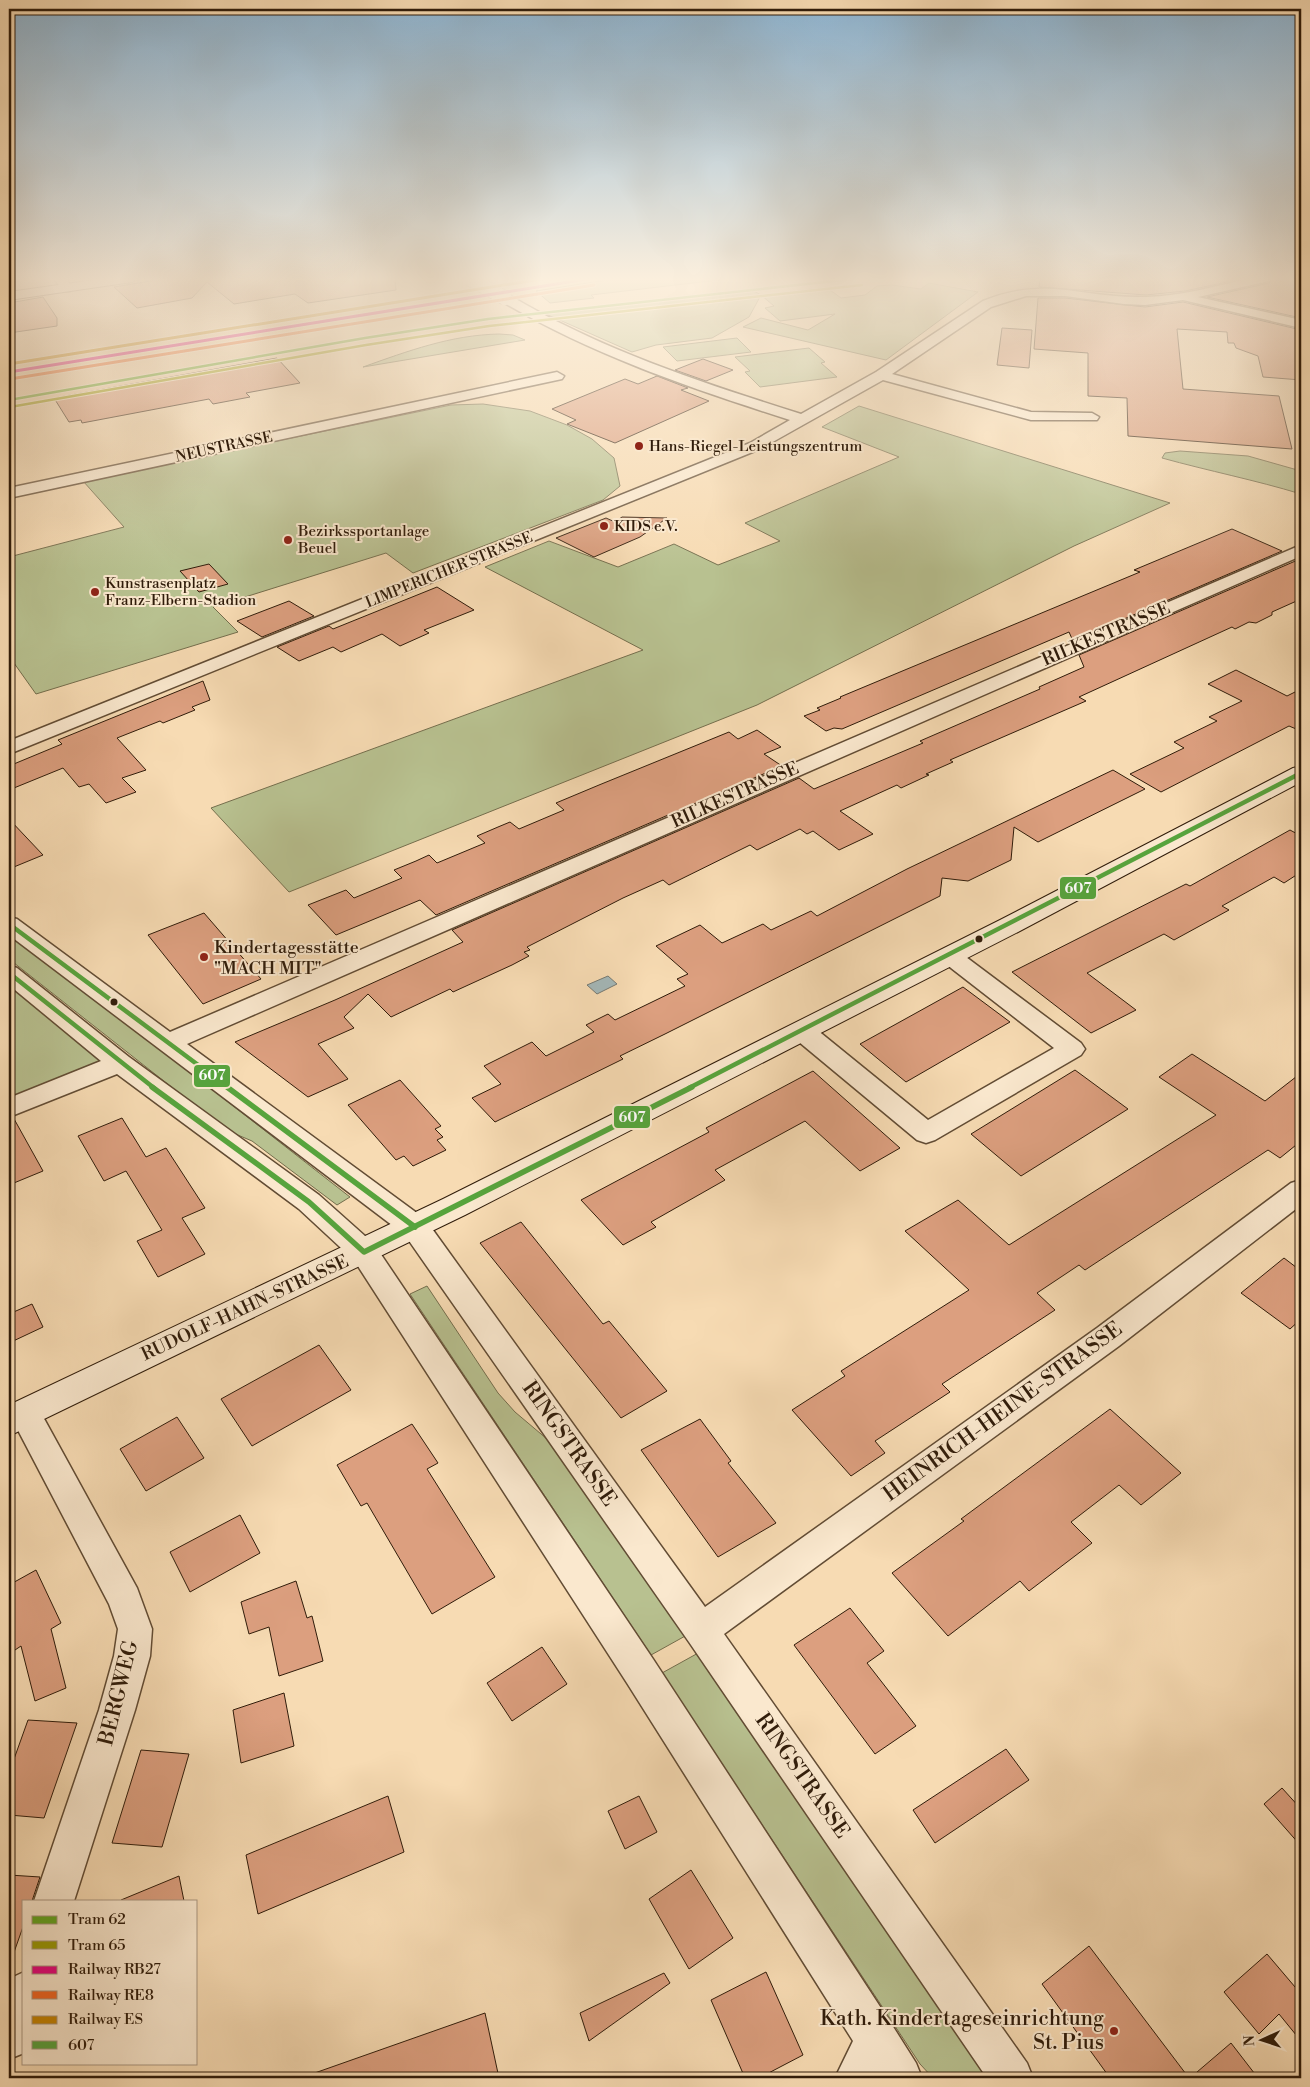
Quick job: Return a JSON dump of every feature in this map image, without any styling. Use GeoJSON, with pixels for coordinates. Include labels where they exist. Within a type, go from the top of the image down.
{"type":"FeatureCollection","features":[{"type":"Feature","properties":{"kind":"street"},"geometry":{"type":"LineString","coordinates":[[673,375],[802,419]]}},
{"type":"Feature","properties":{"kind":"street","name":"LIMPERICHER STRASSE"},"geometry":{"type":"LineString","coordinates":[[9,748],[755,446],[880,375]]}},
{"type":"Feature","properties":{"kind":"street"},"geometry":{"type":"LineString","coordinates":[[882,375],[1032,416],[1092,417]]}},
{"type":"Feature","properties":{"kind":"street","name":"NEUSTRASSE"},"geometry":{"type":"LineString","coordinates":[[9,493],[557,376]]}},
{"type":"Feature","properties":{"kind":"street","name":"RILKESTRASSE"},"geometry":{"type":"LineString","coordinates":[[169,1042],[1301,550]]}},
{"type":"Feature","properties":{"kind":"street","name":"RUDOLF-HAHN-STRASSE"},"geometry":{"type":"LineString","coordinates":[[17,1417],[415,1227],[802,1032],[1301,773]]}},
{"type":"Feature","properties":{"kind":"street","name":"RINGSTRASSE"},"geometry":{"type":"LineString","coordinates":[[9,924],[415,1227],[701,1630],[1012,2078]]}},
{"type":"Feature","properties":{"kind":"street"},"geometry":{"type":"LineString","coordinates":[[802,1032],[926,1133],[1072,1049],[950,956]]}},
{"type":"Feature","properties":{"kind":"street"},"geometry":{"type":"LineString","coordinates":[[9,973],[120,1063],[309,1202],[364,1252],[640,1671],[902,2078]]}},
{"type":"Feature","properties":{"kind":"street"},"geometry":{"type":"LineString","coordinates":[[9,1108],[120,1063]]}},
{"type":"Feature","properties":{"kind":"street","name":"HEINRICH-HEINE-STRASSE"},"geometry":{"type":"LineString","coordinates":[[701,1630],[1108,1337],[1301,1190]]}},
{"type":"Feature","properties":{"kind":"street","name":"BERGWEG"},"geometry":{"type":"LineString","coordinates":[[17,1417],[126,1599],[134,1629],[132,1656],[118,1710],[54,1900]]}},
{"type":"Feature","properties":{"kind":"street"},"geometry":{"type":"LineString","coordinates":[[9,2038],[22,1998]]}},
{"type":"Feature","properties":{"kind":"street"},"geometry":{"type":"LineString","coordinates":[[856,2078],[877,2040]]}},
{"type":"Feature","properties":{"kind":"green space"},"geometry":{"type":"Polygon","coordinates":[[[748,375],[835,375],[837,377],[760,387],[748,375]]]}},
{"type":"Feature","properties":{"kind":"green space","name":"Bezirkssportanlage Beuel"},"geometry":{"type":"Polygon","coordinates":[[[483,404],[530,411],[567,425],[592,439],[614,458],[620,486],[603,500],[413,573],[386,553],[213,607],[238,632],[36,694],[9,656],[9,557],[124,527],[83,481],[451,405],[483,404]]]}},
{"type":"Feature","properties":{"kind":"green space"},"geometry":{"type":"Polygon","coordinates":[[[859,406],[1170,503],[1074,546],[757,705],[289,892],[211,808],[643,650],[485,567],[549,541],[618,567],[674,544],[718,565],[780,541],[745,523],[899,457],[822,427],[859,406]]]}},
{"type":"Feature","properties":{"kind":"green space"},"geometry":{"type":"Polygon","coordinates":[[[1180,451],[1248,456],[1301,471],[1301,494],[1162,458],[1165,453],[1180,451]]]}},
{"type":"Feature","properties":{"kind":"green space"},"geometry":{"type":"Polygon","coordinates":[[[9,931],[350,1197],[337,1205],[252,1141],[226,1130],[9,959],[9,931]]]}},
{"type":"Feature","properties":{"kind":"green space"},"geometry":{"type":"Polygon","coordinates":[[[9,974],[120,1063],[9,1108],[9,974]]]}},
{"type":"Feature","properties":{"kind":"green space"},"geometry":{"type":"Polygon","coordinates":[[[427,1286],[498,1393],[515,1412],[560,1450],[687,1635],[651,1655],[410,1294],[427,1286]]]}},
{"type":"Feature","properties":{"kind":"green space"},"geometry":{"type":"Polygon","coordinates":[[[700,1652],[991,2078],[933,2078],[920,2064],[662,1673],[700,1652]]]}},
{"type":"Feature","properties":{"kind":"shaded area"},"geometry":{"type":"Polygon","coordinates":[[[608,976],[617,984],[597,994],[587,985],[608,976]]]}},
{"type":"Feature","properties":{"kind":"building"},"geometry":{"type":"Polygon","coordinates":[[[180,375],[293,375],[300,383],[246,393],[250,397],[213,404],[209,399],[82,423],[81,420],[69,422],[54,398],[180,375]]]}},
{"type":"Feature","properties":{"kind":"building"},"geometry":{"type":"Polygon","coordinates":[[[690,375],[720,375],[706,381],[690,375]]]}},
{"type":"Feature","properties":{"kind":"building"},"geometry":{"type":"Polygon","coordinates":[[[1088,375],[1182,375],[1183,389],[1279,396],[1292,449],[1128,436],[1127,398],[1088,396],[1088,375]]]}},
{"type":"Feature","properties":{"kind":"building"},"geometry":{"type":"Polygon","coordinates":[[[1263,375],[1301,375],[1301,380],[1263,377],[1263,375]]]}},
{"type":"Feature","properties":{"kind":"building"},"geometry":{"type":"Polygon","coordinates":[[[657,376],[688,388],[681,390],[709,401],[615,443],[567,424],[576,420],[552,409],[625,379],[638,384],[657,376]]]}},
{"type":"Feature","properties":{"kind":"building"},"geometry":{"type":"Polygon","coordinates":[[[622,517],[667,518],[640,537],[594,557],[556,538],[606,518],[615,522],[622,517]]]}},
{"type":"Feature","properties":{"kind":"building"},"geometry":{"type":"Polygon","coordinates":[[[1232,529],[1282,551],[1073,641],[1069,632],[842,729],[834,728],[826,731],[804,716],[820,710],[817,708],[840,697],[1140,572],[1134,570],[1232,529]]]}},
{"type":"Feature","properties":{"kind":"building"},"geometry":{"type":"Polygon","coordinates":[[[1300,559],[1301,599],[1272,612],[1272,615],[1256,623],[1249,622],[1235,629],[1232,627],[1079,697],[1086,701],[950,760],[953,762],[901,788],[897,785],[840,811],[873,834],[839,850],[813,831],[807,834],[800,829],[757,850],[750,845],[669,885],[663,880],[623,898],[527,947],[530,950],[524,952],[529,956],[512,965],[453,992],[450,989],[391,1017],[368,994],[344,1017],[354,1028],[318,1044],[348,1079],[308,1097],[235,1042],[335,1000],[463,942],[452,930],[799,778],[814,789],[923,743],[920,741],[1040,689],[1039,687],[1084,667],[1079,655],[1300,559]]]}},
{"type":"Feature","properties":{"kind":"building"},"geometry":{"type":"Polygon","coordinates":[[[209,564],[228,584],[199,592],[180,571],[209,564]]]}},
{"type":"Feature","properties":{"kind":"building"},"geometry":{"type":"Polygon","coordinates":[[[437,587],[474,610],[424,630],[429,633],[400,646],[382,634],[341,652],[333,647],[299,661],[277,647],[329,626],[333,629],[437,587]]]}},
{"type":"Feature","properties":{"kind":"building"},"geometry":{"type":"Polygon","coordinates":[[[289,601],[314,616],[262,637],[237,621],[289,601]]]}},
{"type":"Feature","properties":{"kind":"building"},"geometry":{"type":"Polygon","coordinates":[[[1236,670],[1287,696],[1301,689],[1301,731],[1289,726],[1161,792],[1130,774],[1184,748],[1174,742],[1217,721],[1209,717],[1242,701],[1208,684],[1236,670]]]}},
{"type":"Feature","properties":{"kind":"building"},"geometry":{"type":"Polygon","coordinates":[[[203,681],[210,700],[192,707],[195,710],[117,738],[146,770],[122,778],[136,792],[106,803],[89,784],[79,787],[63,768],[9,790],[9,766],[62,744],[58,740],[203,681]]]}},
{"type":"Feature","properties":{"kind":"building"},"geometry":{"type":"Polygon","coordinates":[[[757,730],[781,747],[764,754],[782,766],[436,915],[420,900],[336,935],[308,905],[346,890],[354,898],[402,878],[394,870],[429,855],[437,863],[485,843],[477,836],[498,827],[510,822],[519,829],[564,810],[556,803],[599,785],[729,732],[738,739],[757,730]]]}},
{"type":"Feature","properties":{"kind":"building"},"geometry":{"type":"Polygon","coordinates":[[[1113,770],[1145,789],[1038,842],[1014,827],[1011,860],[968,881],[942,878],[940,896],[620,1056],[623,1059],[495,1122],[472,1098],[501,1084],[484,1066],[532,1042],[546,1056],[594,1032],[586,1025],[608,1014],[615,1020],[685,986],[677,979],[688,974],[656,946],[700,925],[722,943],[763,924],[771,930],[811,911],[817,916],[907,869],[1113,770]]]}},
{"type":"Feature","properties":{"kind":"building"},"geometry":{"type":"Polygon","coordinates":[[[9,819],[43,855],[9,869],[9,819]]]}},
{"type":"Feature","properties":{"kind":"building"},"geometry":{"type":"Polygon","coordinates":[[[1290,830],[1301,836],[1301,872],[1284,883],[1274,877],[1222,906],[1229,910],[1174,940],[1164,934],[1087,973],[1136,1010],[1091,1033],[1012,972],[1186,884],[1190,886],[1290,830]]]}},
{"type":"Feature","properties":{"kind":"building","name":"Kindertagesstätte \"MACH MIT\""},"geometry":{"type":"Polygon","coordinates":[[[204,913],[261,979],[203,1004],[148,935],[204,913]]]}},
{"type":"Feature","properties":{"kind":"building"},"geometry":{"type":"Polygon","coordinates":[[[963,987],[1010,1022],[906,1082],[860,1044],[963,987]]]}},
{"type":"Feature","properties":{"kind":"building"},"geometry":{"type":"Polygon","coordinates":[[[1192,1054],[1265,1101],[1301,1073],[1301,1141],[1280,1158],[1268,1150],[1085,1270],[1079,1265],[1037,1293],[1055,1310],[942,1384],[950,1392],[875,1441],[885,1453],[851,1476],[792,1410],[845,1376],[841,1371],[969,1290],[905,1231],[958,1200],[1009,1245],[1216,1115],[1159,1077],[1192,1054]]]}},
{"type":"Feature","properties":{"kind":"building"},"geometry":{"type":"Polygon","coordinates":[[[1075,1070],[1128,1109],[1021,1176],[971,1134],[1075,1070]]]}},
{"type":"Feature","properties":{"kind":"building"},"geometry":{"type":"Polygon","coordinates":[[[813,1071],[900,1148],[860,1171],[805,1121],[715,1170],[725,1180],[651,1222],[656,1227],[623,1245],[581,1200],[709,1132],[706,1128],[813,1071]]]}},
{"type":"Feature","properties":{"kind":"building"},"geometry":{"type":"Polygon","coordinates":[[[400,1080],[441,1126],[435,1129],[443,1137],[437,1140],[446,1150],[413,1166],[404,1156],[396,1160],[348,1105],[400,1080]]]}},
{"type":"Feature","properties":{"kind":"building"},"geometry":{"type":"Polygon","coordinates":[[[13,1117],[43,1171],[9,1185],[9,1119],[13,1117]]]}},
{"type":"Feature","properties":{"kind":"building"},"geometry":{"type":"Polygon","coordinates":[[[122,1118],[146,1157],[166,1148],[205,1208],[182,1218],[205,1254],[158,1277],[137,1241],[162,1230],[126,1171],[104,1181],[78,1136],[122,1118]]]}},
{"type":"Feature","properties":{"kind":"building"},"geometry":{"type":"Polygon","coordinates":[[[521,1222],[603,1324],[609,1321],[667,1391],[621,1418],[480,1243],[521,1222]]]}},
{"type":"Feature","properties":{"kind":"building"},"geometry":{"type":"Polygon","coordinates":[[[1284,1258],[1301,1271],[1301,1319],[1290,1329],[1241,1293],[1284,1258]]]}},
{"type":"Feature","properties":{"kind":"building"},"geometry":{"type":"Polygon","coordinates":[[[32,1304],[43,1327],[9,1343],[9,1314],[32,1304]]]}},
{"type":"Feature","properties":{"kind":"building"},"geometry":{"type":"Polygon","coordinates":[[[319,1345],[351,1390],[252,1446],[221,1399],[319,1345]]]}},
{"type":"Feature","properties":{"kind":"building"},"geometry":{"type":"Polygon","coordinates":[[[1110,1409],[1181,1473],[1141,1505],[1119,1485],[1071,1522],[1092,1543],[1029,1591],[1020,1581],[948,1636],[892,1573],[964,1521],[961,1519],[1110,1409]]]}},
{"type":"Feature","properties":{"kind":"building"},"geometry":{"type":"Polygon","coordinates":[[[177,1417],[204,1458],[146,1491],[120,1449],[177,1417]]]}},
{"type":"Feature","properties":{"kind":"building"},"geometry":{"type":"Polygon","coordinates":[[[700,1419],[731,1461],[728,1463],[776,1523],[718,1557],[641,1450],[700,1419]]]}},
{"type":"Feature","properties":{"kind":"building"},"geometry":{"type":"Polygon","coordinates":[[[412,1424],[438,1463],[427,1469],[495,1577],[432,1614],[367,1503],[361,1506],[337,1465],[412,1424]]]}},
{"type":"Feature","properties":{"kind":"building"},"geometry":{"type":"Polygon","coordinates":[[[240,1515],[260,1553],[190,1592],[170,1552],[240,1515]]]}},
{"type":"Feature","properties":{"kind":"building"},"geometry":{"type":"Polygon","coordinates":[[[36,1570],[61,1623],[51,1629],[66,1688],[35,1701],[21,1646],[9,1654],[9,1585],[36,1570]]]}},
{"type":"Feature","properties":{"kind":"building"},"geometry":{"type":"Polygon","coordinates":[[[296,1581],[307,1618],[312,1616],[323,1661],[279,1676],[269,1627],[249,1634],[241,1602],[296,1581]]]}},
{"type":"Feature","properties":{"kind":"building"},"geometry":{"type":"Polygon","coordinates":[[[850,1608],[884,1651],[867,1663],[916,1726],[875,1754],[794,1645],[850,1608]]]}},
{"type":"Feature","properties":{"kind":"building"},"geometry":{"type":"Polygon","coordinates":[[[542,1647],[567,1684],[512,1721],[487,1683],[542,1647]]]}},
{"type":"Feature","properties":{"kind":"building"},"geometry":{"type":"Polygon","coordinates":[[[284,1693],[294,1746],[241,1763],[233,1710],[284,1693]]]}},
{"type":"Feature","properties":{"kind":"building"},"geometry":{"type":"Polygon","coordinates":[[[28,1720],[77,1723],[44,1818],[9,1815],[9,1773],[28,1720]]]}},
{"type":"Feature","properties":{"kind":"building"},"geometry":{"type":"Polygon","coordinates":[[[1006,1749],[1029,1780],[935,1843],[913,1810],[1006,1749]]]}},
{"type":"Feature","properties":{"kind":"building"},"geometry":{"type":"Polygon","coordinates":[[[141,1750],[189,1754],[162,1847],[112,1843],[141,1750]]]}},
{"type":"Feature","properties":{"kind":"building"},"geometry":{"type":"Polygon","coordinates":[[[1282,1788],[1301,1809],[1301,1846],[1264,1804],[1282,1788]]]}},
{"type":"Feature","properties":{"kind":"building"},"geometry":{"type":"Polygon","coordinates":[[[388,1796],[404,1852],[258,1914],[246,1855],[388,1796]]]}},
{"type":"Feature","properties":{"kind":"building"},"geometry":{"type":"Polygon","coordinates":[[[639,1796],[657,1832],[625,1849],[608,1811],[639,1796]]]}},
{"type":"Feature","properties":{"kind":"building"},"geometry":{"type":"Polygon","coordinates":[[[691,1870],[733,1938],[689,1969],[649,1899],[691,1870]]]}},
{"type":"Feature","properties":{"kind":"building"},"geometry":{"type":"Polygon","coordinates":[[[9,1875],[40,1877],[32,1900],[22,1900],[22,1930],[12,1958],[9,1957],[9,1875]]]}},
{"type":"Feature","properties":{"kind":"building"},"geometry":{"type":"Polygon","coordinates":[[[179,1876],[184,1900],[121,1900],[179,1876]]]}},
{"type":"Feature","properties":{"kind":"building","name":"Kath. Kindertageseinrichtung St. Pius"},"geometry":{"type":"Polygon","coordinates":[[[1089,1946],[1189,2078],[1110,2078],[1042,1984],[1089,1946]]]}},
{"type":"Feature","properties":{"kind":"building"},"geometry":{"type":"Polygon","coordinates":[[[1267,1954],[1301,1994],[1301,2041],[1279,2014],[1259,2034],[1224,1992],[1267,1954]]]}},
{"type":"Feature","properties":{"kind":"building"},"geometry":{"type":"Polygon","coordinates":[[[766,1972],[803,2055],[759,2078],[745,2078],[711,2000],[766,1972]]]}},
{"type":"Feature","properties":{"kind":"building"},"geometry":{"type":"Polygon","coordinates":[[[664,1973],[670,1983],[589,2041],[580,2013],[664,1973]]]}},
{"type":"Feature","properties":{"kind":"building"},"geometry":{"type":"Polygon","coordinates":[[[485,2013],[499,2078],[310,2078],[309,2075],[485,2013]]]}},
{"type":"Feature","properties":{"kind":"building"},"geometry":{"type":"Polygon","coordinates":[[[1231,2043],[1258,2078],[1190,2078],[1231,2043]]]}},
{"type":"Feature","properties":{"kind":"tram line","name":"62"},"geometry":{"type":"LineString","coordinates":[[9,400],[150,375]]}},
{"type":"Feature","properties":{"kind":"tram line","name":"65"},"geometry":{"type":"LineString","coordinates":[[10,407],[191,375]]}},
{"type":"Feature","properties":{"kind":"rail line","name":"RE8"},"geometry":{"type":"LineString","coordinates":[[10,379],[32,375]]}},
{"type":"Feature","properties":{"kind":"transit line","name":"607"},"geometry":{"type":"LineString","coordinates":[[9,973],[120,1063],[309,1202],[364,1252],[802,1031],[1301,773]]}},
{"type":"Feature","properties":{"kind":"transit line","name":"607"},"geometry":{"type":"LineString","coordinates":[[9,924],[415,1227]]}},
{"type":"Feature","properties":{"kind":"place","name":"Hans-Riegel-Leistungszentrum"},"geometry":{"type":"Point","coordinates":[639,446]}},
{"type":"Feature","properties":{"kind":"place","name":"KIDS e.V."},"geometry":{"type":"Point","coordinates":[604,526]}},
{"type":"Feature","properties":{"kind":"place","name":"Bezirkssportanlage Beuel"},"geometry":{"type":"Point","coordinates":[288,540]}},
{"type":"Feature","properties":{"kind":"place","name":"Kunstrasenplatz Franz-Elbern-Stadion"},"geometry":{"type":"Point","coordinates":[95,592]}},
{"type":"Feature","properties":{"kind":"place","name":"Kindertagesstätte \"MACH MIT\""},"geometry":{"type":"Point","coordinates":[204,957]}},
{"type":"Feature","properties":{"kind":"place","name":"Kath. Kindertageseinrichtung St. Pius"},"geometry":{"type":"Point","coordinates":[1114,2031]}}]}
